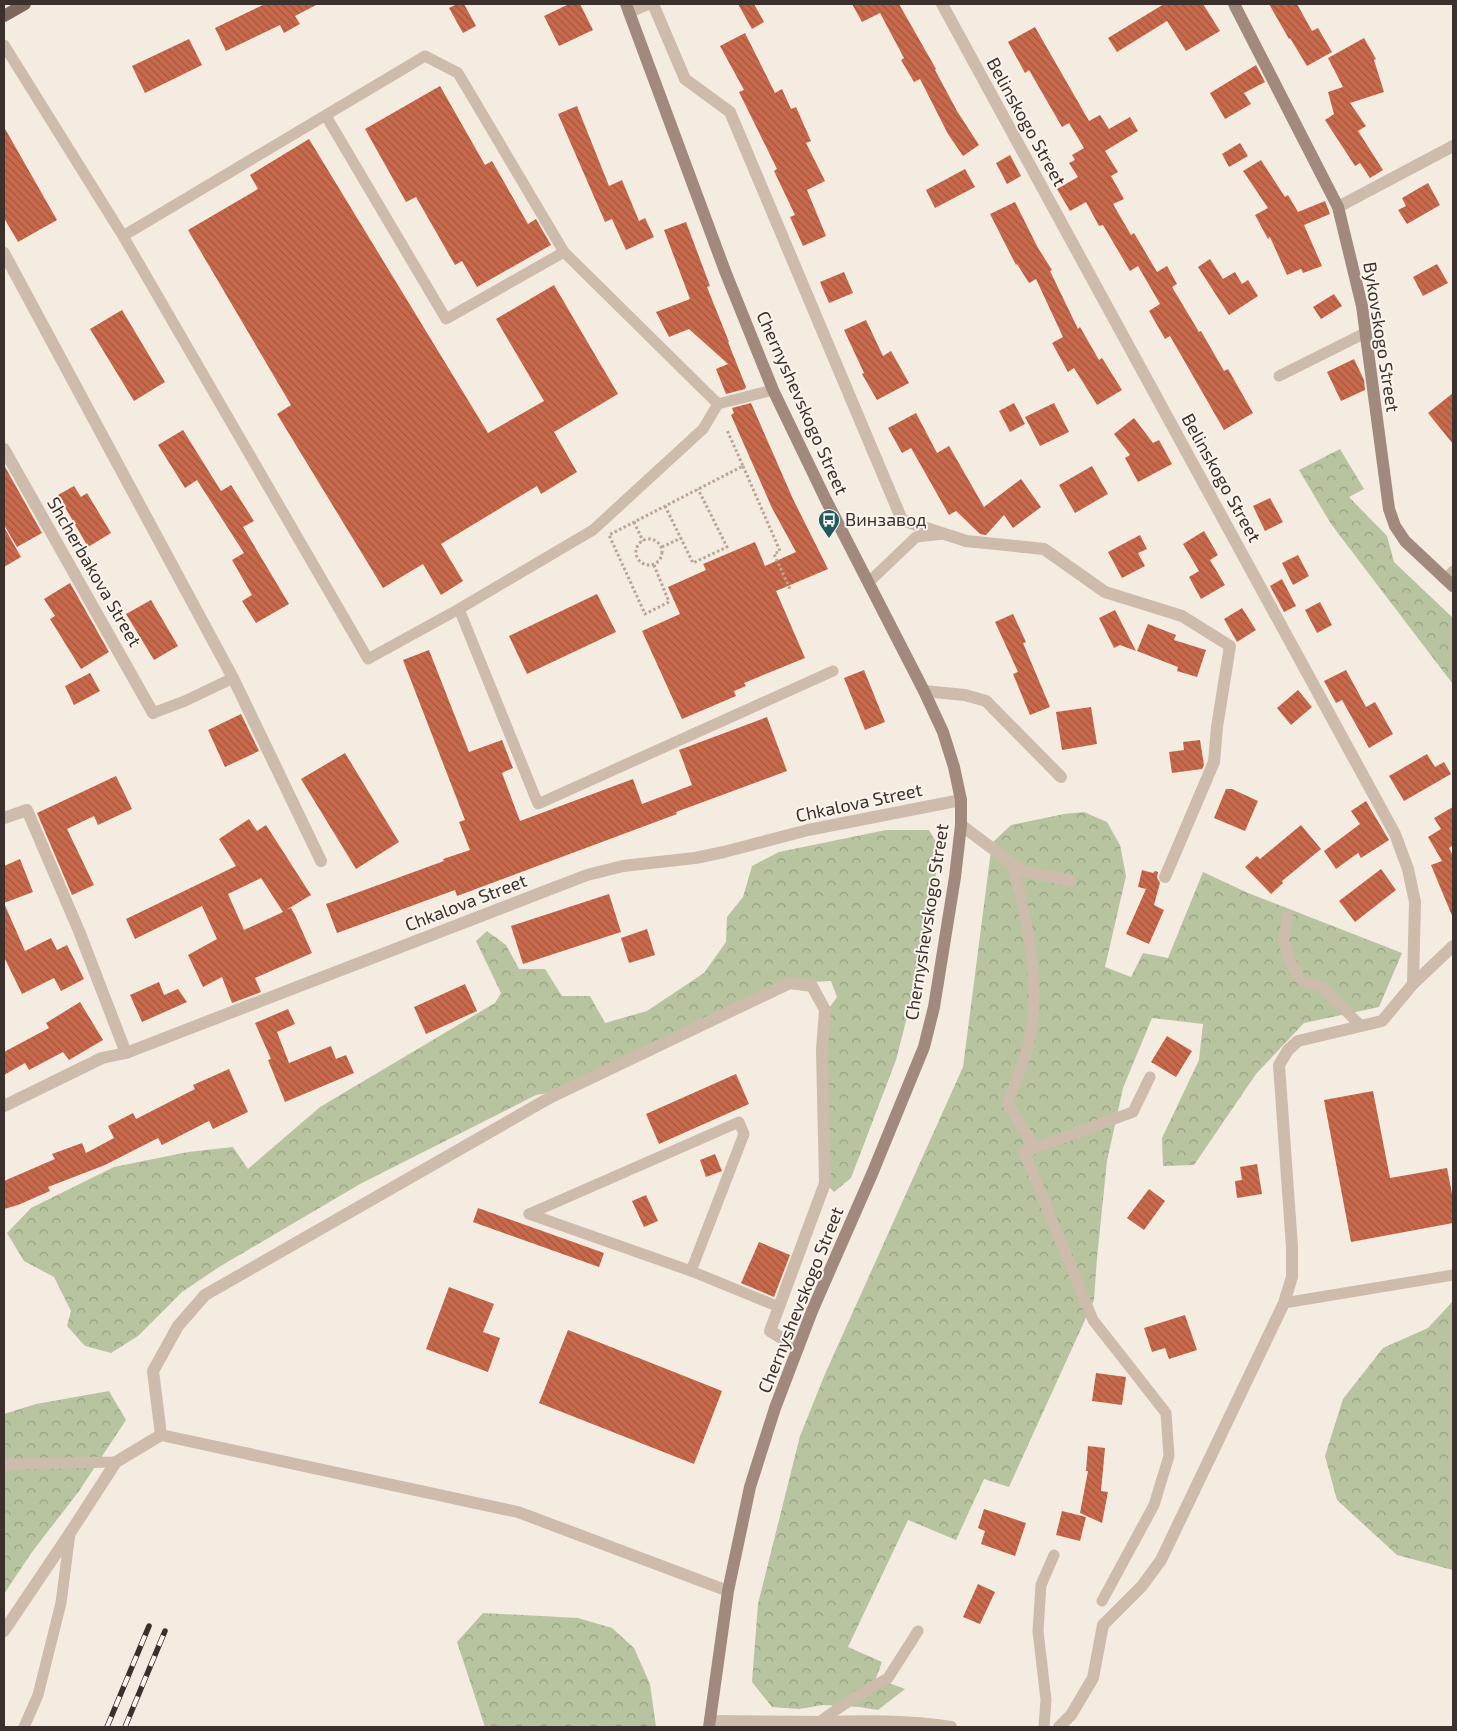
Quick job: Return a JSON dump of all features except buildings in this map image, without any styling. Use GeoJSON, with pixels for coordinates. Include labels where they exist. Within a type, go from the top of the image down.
{"type":"FeatureCollection","features":[{"type":"Feature","properties":{"kind":"main road"},"geometry":{"type":"LineString","coordinates":[[4,16],[25,4]]}},
{"type":"Feature","properties":{"kind":"main road","name":"Bykovskogo Street"},"geometry":{"type":"LineString","coordinates":[[1234,4],[1338,207],[1362,306],[1389,509],[1395,526],[1405,541],[1451,579]]}},
{"type":"Feature","properties":{"kind":"main road","name":"Chernyshevskogo Street"},"geometry":{"type":"LineString","coordinates":[[627,8],[725,271],[773,390],[826,500],[943,732],[954,767],[962,825],[934,1007],[924,1047],[879,1157],[812,1311],[775,1408],[750,1487],[728,1591],[709,1724]]}},
{"type":"Feature","properties":{"kind":"street"},"geometry":{"type":"LineString","coordinates":[[627,8],[648,4]]}},
{"type":"Feature","properties":{"kind":"street"},"geometry":{"type":"LineString","coordinates":[[652,4],[685,79],[730,112],[902,520],[966,541],[1044,549],[1105,592],[1182,616],[1230,646],[1217,727],[1214,762],[1166,877]]}},
{"type":"Feature","properties":{"kind":"street","name":"Belinskogo Street"},"geometry":{"type":"LineString","coordinates":[[942,4],[1396,834],[1408,869],[1415,902],[1413,984]]}},
{"type":"Feature","properties":{"kind":"street"},"geometry":{"type":"LineString","coordinates":[[1338,207],[1453,146]]}},
{"type":"Feature","properties":{"kind":"street"},"geometry":{"type":"LineString","coordinates":[[4,253],[233,678],[321,861]]}},
{"type":"Feature","properties":{"kind":"street","name":"Shcherbakova Street"},"geometry":{"type":"LineString","coordinates":[[4,449],[153,713]]}},
{"type":"Feature","properties":{"kind":"street"},"geometry":{"type":"LineString","coordinates":[[924,691],[965,695],[986,701],[1061,778]]}},
{"type":"Feature","properties":{"kind":"street","name":"Chkalova Street"},"geometry":{"type":"LineString","coordinates":[[4,1106],[102,1058],[126,1053],[587,875],[623,866],[695,858],[808,830],[960,800]]}},
{"type":"Feature","properties":{"kind":"street"},"geometry":{"type":"LineString","coordinates":[[4,818],[27,810],[79,931],[126,1053]]}},
{"type":"Feature","properties":{"kind":"street"},"geometry":{"type":"LineString","coordinates":[[962,825],[1021,870],[1071,881]]}},
{"type":"Feature","properties":{"kind":"street"},"geometry":{"type":"LineString","coordinates":[[1059,1727],[1071,1715],[1092,1678],[1103,1625],[1142,1586],[1161,1560],[1284,1303],[1292,1277],[1292,1247],[1279,1065],[1288,1050],[1298,1041],[1382,1022],[1413,984],[1453,946]]}},
{"type":"Feature","properties":{"kind":"street"},"geometry":{"type":"LineString","coordinates":[[161,1435],[153,1371],[178,1326],[205,1295],[551,1097],[790,983],[812,986],[825,1010],[822,1050],[824,1183],[770,1330],[798,1348]]}},
{"type":"Feature","properties":{"kind":"street"},"geometry":{"type":"LineString","coordinates":[[4,1631],[116,1462],[161,1435],[518,1512],[728,1591]]}},
{"type":"Feature","properties":{"kind":"street"},"geometry":{"type":"LineString","coordinates":[[709,1724],[876,1721],[928,1723],[951,1727]]}},
{"type":"Feature","properties":{"kind":"lane"},"geometry":{"type":"LineString","coordinates":[[4,45],[124,236],[368,659],[593,530],[703,429],[718,404],[773,390]]}},
{"type":"Feature","properties":{"kind":"lane"},"geometry":{"type":"LineString","coordinates":[[124,236],[425,56],[458,73],[564,252],[718,404]]}},
{"type":"Feature","properties":{"kind":"lane"},"geometry":{"type":"LineString","coordinates":[[326,116],[446,319],[564,252]]}},
{"type":"Feature","properties":{"kind":"lane"},"geometry":{"type":"LineString","coordinates":[[1279,376],[1365,333]]}},
{"type":"Feature","properties":{"kind":"lane"},"geometry":{"type":"LineString","coordinates":[[868,582],[916,537],[944,534]]}},
{"type":"Feature","properties":{"kind":"lane"},"geometry":{"type":"LineString","coordinates":[[459,608],[538,804],[832,671]]}},
{"type":"Feature","properties":{"kind":"lane"},"geometry":{"type":"LineString","coordinates":[[153,713],[185,701],[233,678]]}},
{"type":"Feature","properties":{"kind":"lane"},"geometry":{"type":"LineString","coordinates":[[1013,864],[1028,929],[1034,1004],[1028,1046],[1008,1104],[1035,1148]]}},
{"type":"Feature","properties":{"kind":"lane"},"geometry":{"type":"LineString","coordinates":[[1288,916],[1283,940],[1290,961],[1301,980],[1323,988],[1360,1026]]}},
{"type":"Feature","properties":{"kind":"lane"},"geometry":{"type":"LineString","coordinates":[[1102,1601],[1154,1505],[1169,1456],[1166,1413],[1094,1320],[1024,1152],[1133,1112],[1150,1077]]}},
{"type":"Feature","properties":{"kind":"lane"},"geometry":{"type":"LineString","coordinates":[[691,1270],[744,1134],[739,1122],[529,1214],[691,1270],[779,1307]]}},
{"type":"Feature","properties":{"kind":"lane"},"geometry":{"type":"LineString","coordinates":[[1284,1303],[1453,1275]]}},
{"type":"Feature","properties":{"kind":"lane"},"geometry":{"type":"LineString","coordinates":[[4,1467],[8,1464],[116,1462]]}},
{"type":"Feature","properties":{"kind":"lane"},"geometry":{"type":"LineString","coordinates":[[24,1727],[38,1695],[61,1603],[70,1533]]}},
{"type":"Feature","properties":{"kind":"lane"},"geometry":{"type":"LineString","coordinates":[[1044,1727],[1046,1700],[1038,1631],[1041,1585],[1054,1556]]}},
{"type":"Feature","properties":{"kind":"lane"},"geometry":{"type":"LineString","coordinates":[[819,1722],[849,1701],[888,1678],[918,1631]]}},
{"type":"Feature","properties":{"kind":"path"},"geometry":{"type":"LineString","coordinates":[[727,430],[780,551],[774,554],[790,588]]}},
{"type":"Feature","properties":{"kind":"path"},"geometry":{"type":"LineString","coordinates":[[654,565],[669,602],[645,614],[609,535],[743,466]]}},
{"type":"Feature","properties":{"kind":"path"},"geometry":{"type":"LineString","coordinates":[[665,506],[693,563],[727,547],[698,489]]}},
{"type":"Feature","properties":{"kind":"path"},"geometry":{"type":"LineString","coordinates":[[634,522],[643,541]]}},
{"type":"Feature","properties":{"kind":"path"},"geometry":{"type":"LineString","coordinates":[[662,547],[680,538]]}},
{"type":"Feature","properties":{"kind":"path"},"geometry":{"type":"LineString","coordinates":[[647,539],[654,540],[662,547],[662,558],[654,565],[647,565],[638,559],[637,548],[643,541],[647,539]]}},
{"type":"Feature","properties":{"kind":"green space"},"geometry":{"type":"Polygon","coordinates":[[[1340,449],[1364,489],[1349,497],[1387,536],[1394,562],[1453,618],[1453,712],[1452,683],[1331,524],[1299,470],[1340,449]]]}},
{"type":"Feature","properties":{"kind":"green space"},"geometry":{"type":"Polygon","coordinates":[[[1084,812],[1107,822],[1120,845],[1126,876],[1105,967],[1131,977],[1143,953],[1168,958],[1203,872],[1248,893],[1402,953],[1379,1007],[1304,1023],[1256,1074],[1194,1165],[1163,1166],[1162,1138],[1199,1060],[1203,1024],[1152,1018],[1123,1088],[1107,1161],[1094,1300],[1009,1487],[984,1479],[956,1540],[908,1520],[848,1647],[882,1662],[876,1678],[905,1689],[878,1710],[823,1705],[799,1709],[772,1707],[752,1682],[758,1604],[800,1436],[825,1374],[963,1067],[992,843],[1011,825],[1064,814],[1084,812]]]}},
{"type":"Feature","properties":{"kind":"green space"},"geometry":{"type":"Polygon","coordinates":[[[886,830],[929,830],[940,849],[923,955],[896,1060],[851,1178],[834,1192],[825,1183],[825,1014],[837,997],[831,981],[790,983],[565,1090],[536,1095],[360,1184],[219,1267],[182,1292],[138,1336],[111,1353],[85,1346],[67,1326],[71,1311],[54,1277],[24,1261],[7,1233],[31,1208],[114,1167],[188,1152],[233,1147],[248,1169],[320,1107],[495,1003],[501,993],[476,941],[487,931],[506,945],[519,969],[545,969],[562,996],[590,996],[605,1023],[647,1011],[704,973],[726,942],[727,917],[743,897],[752,866],[779,852],[886,830]]]}},
{"type":"Feature","properties":{"kind":"green space"},"geometry":{"type":"Polygon","coordinates":[[[1453,1301],[1453,1570],[1397,1555],[1337,1500],[1325,1456],[1343,1399],[1383,1348],[1428,1328],[1453,1301]]]}},
{"type":"Feature","properties":{"kind":"green space"},"geometry":{"type":"Polygon","coordinates":[[[109,1391],[126,1420],[79,1491],[32,1552],[4,1594],[4,1414],[36,1404],[109,1391]]]}},
{"type":"Feature","properties":{"kind":"green space"},"geometry":{"type":"Polygon","coordinates":[[[483,1613],[578,1618],[612,1628],[634,1648],[650,1684],[656,1727],[485,1727],[457,1642],[483,1613]]]}},
{"type":"Feature","properties":{"kind":"railway"},"geometry":{"type":"LineString","coordinates":[[107,1727],[149,1626]]}},
{"type":"Feature","properties":{"kind":"railway"},"geometry":{"type":"LineString","coordinates":[[125,1727],[165,1631]]}},
{"type":"Feature","properties":{"kind":"place","name":"Винзавод"},"geometry":{"type":"Point","coordinates":[829,539]}}]}
